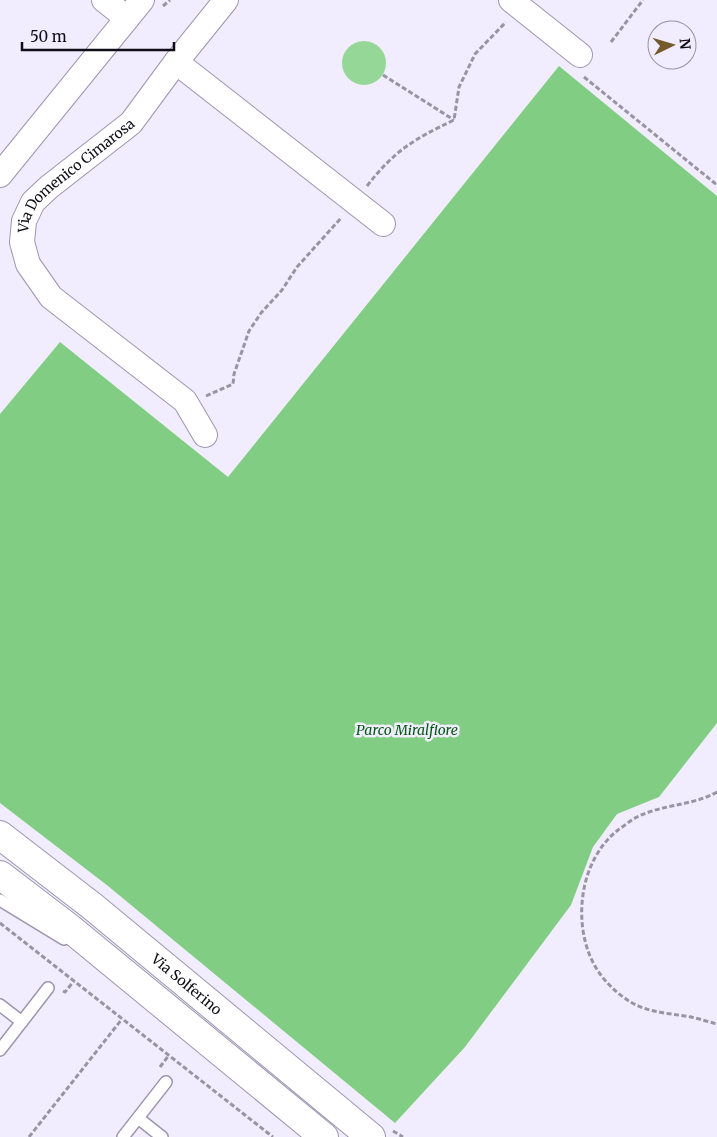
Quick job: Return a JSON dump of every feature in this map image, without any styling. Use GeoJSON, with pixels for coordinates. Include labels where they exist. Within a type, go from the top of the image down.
{"type":"FeatureCollection","features":[{"type":"Feature","properties":{"kind":"main road","name":"Via Solferino"},"geometry":{"type":"LineString","coordinates":[[0,835],[92,906],[371,1137]]}},
{"type":"Feature","properties":{"kind":"main road"},"geometry":{"type":"LineString","coordinates":[[0,875],[72,930],[324,1137]]}},
{"type":"Feature","properties":{"kind":"street"},"geometry":{"type":"LineString","coordinates":[[104,0],[127,18]]}},
{"type":"Feature","properties":{"kind":"street"},"geometry":{"type":"LineString","coordinates":[[0,176],[8,149],[142,0]]}},
{"type":"Feature","properties":{"kind":"street","name":"Via Domenico Cimarosa"},"geometry":{"type":"LineString","coordinates":[[205,435],[185,401],[52,297],[28,264],[22,242],[24,221],[33,202],[49,187],[131,123],[176,62],[226,0]]}},
{"type":"Feature","properties":{"kind":"street"},"geometry":{"type":"LineString","coordinates":[[511,0],[579,64]]}},
{"type":"Feature","properties":{"kind":"street"},"geometry":{"type":"LineString","coordinates":[[176,62],[382,224]]}},
{"type":"Feature","properties":{"kind":"lane"},"geometry":{"type":"LineString","coordinates":[[0,900],[128,976]]}},
{"type":"Feature","properties":{"kind":"lane"},"geometry":{"type":"LineString","coordinates":[[0,1050],[48,988]]}},
{"type":"Feature","properties":{"kind":"lane"},"geometry":{"type":"LineString","coordinates":[[0,1005],[22,1022]]}},
{"type":"Feature","properties":{"kind":"lane"},"geometry":{"type":"LineString","coordinates":[[123,1137],[166,1082]]}},
{"type":"Feature","properties":{"kind":"lane"},"geometry":{"type":"LineString","coordinates":[[138,1118],[162,1137]]}},
{"type":"Feature","properties":{"kind":"path"},"geometry":{"type":"LineString","coordinates":[[611,42],[643,0]]}},
{"type":"Feature","properties":{"kind":"path"},"geometry":{"type":"LineString","coordinates":[[579,64],[717,185]]}},
{"type":"Feature","properties":{"kind":"path"},"geometry":{"type":"LineString","coordinates":[[383,75],[454,120]]}},
{"type":"Feature","properties":{"kind":"path"},"geometry":{"type":"LineString","coordinates":[[717,792],[685,804],[660,809],[637,817],[616,832],[600,851],[588,873],[582,899],[582,928],[590,956],[604,981],[627,1001],[655,1012],[692,1017],[717,1024]]}},
{"type":"Feature","properties":{"kind":"path"},"geometry":{"type":"LineString","coordinates":[[0,923],[273,1137]]}},
{"type":"Feature","properties":{"kind":"path"},"geometry":{"type":"LineString","coordinates":[[29,1137],[122,1019]]}},
{"type":"Feature","properties":{"kind":"green space"},"geometry":{"type":"Polygon","coordinates":[[[364,41],[376,45],[382,51],[386,63],[382,75],[376,81],[364,85],[352,81],[346,75],[342,63],[346,51],[352,45],[364,41]]]}},
{"type":"Feature","properties":{"kind":"green space","name":"Parco Miralfiore"},"geometry":{"type":"Polygon","coordinates":[[[559,66],[717,196],[717,723],[659,797],[617,814],[593,847],[571,905],[465,1047],[395,1123],[108,886],[0,803],[0,414],[60,342],[228,477],[559,66]]]}}]}
